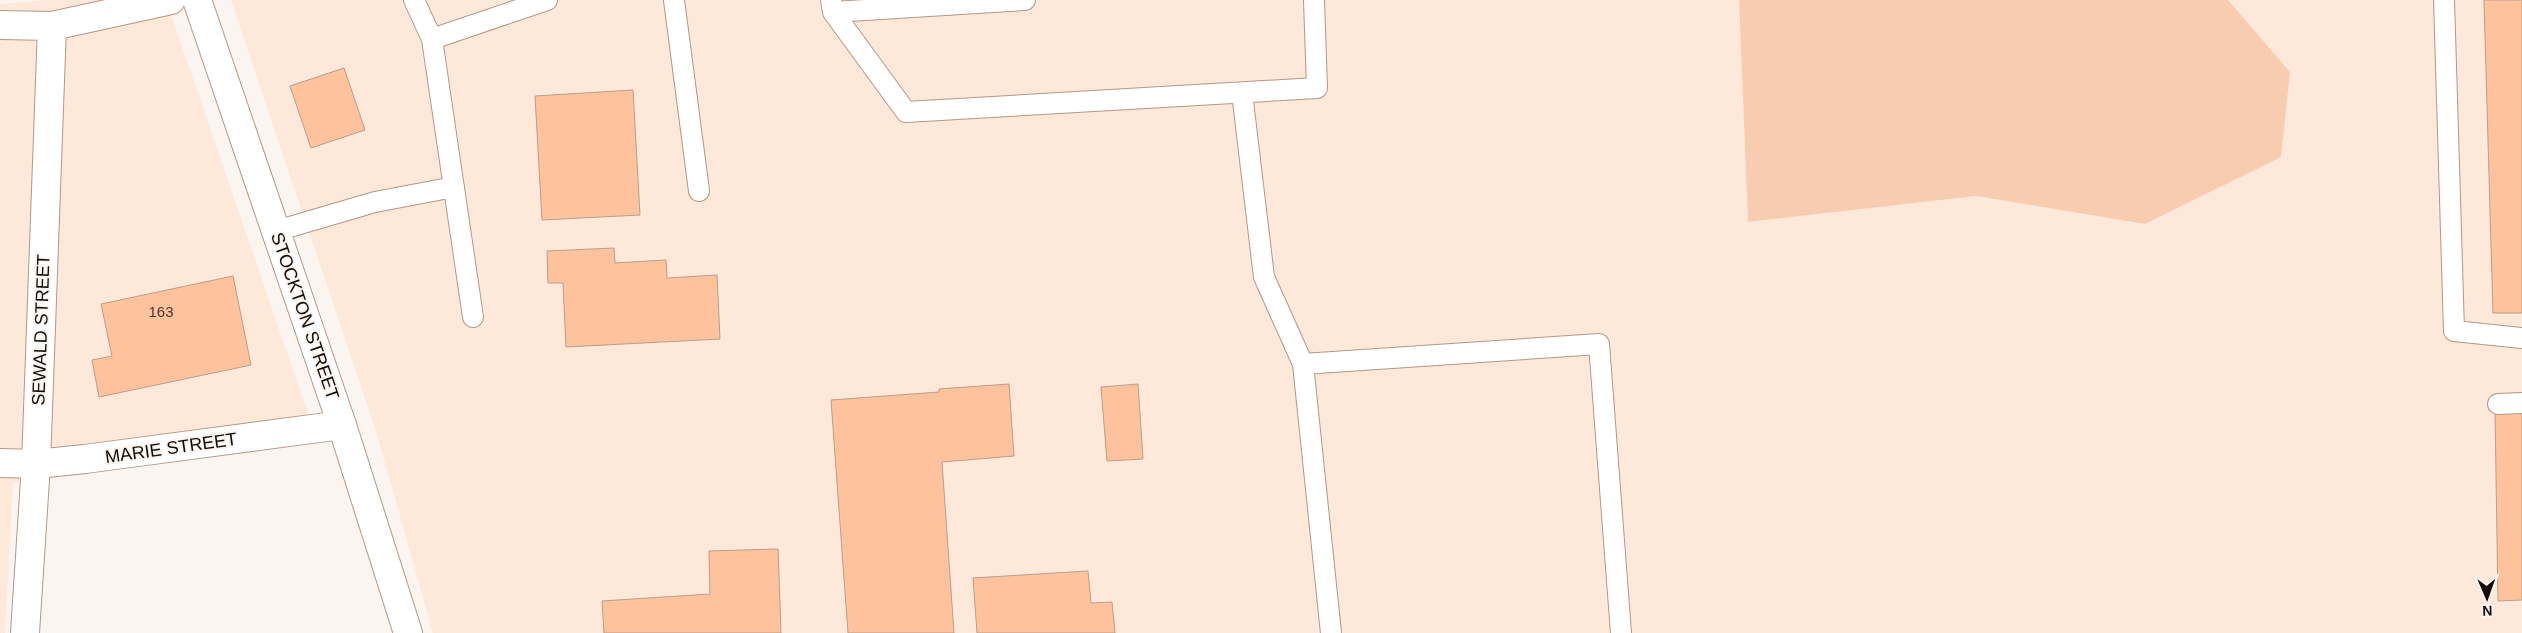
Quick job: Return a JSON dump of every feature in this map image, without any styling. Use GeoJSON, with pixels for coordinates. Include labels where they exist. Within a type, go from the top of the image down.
{"type":"FeatureCollection","features":[{"type":"Feature","properties":{"kind":"street"},"geometry":{"type":"LineString","coordinates":[[0,25],[52,26],[171,0]]}},
{"type":"Feature","properties":{"kind":"street","name":"STOCKTON STREET"},"geometry":{"type":"LineString","coordinates":[[197,0],[342,425],[408,633]]}},
{"type":"Feature","properties":{"kind":"street","name":"SEWALD STREET"},"geometry":{"type":"LineString","coordinates":[[25,633],[36,464],[52,26]]}},
{"type":"Feature","properties":{"kind":"street","name":"MARIE STREET"},"geometry":{"type":"LineString","coordinates":[[0,463],[36,464],[342,425]]}},
{"type":"Feature","properties":{"kind":"lane"},"geometry":{"type":"LineString","coordinates":[[414,0],[432,39],[474,317]]}},
{"type":"Feature","properties":{"kind":"lane"},"geometry":{"type":"LineString","coordinates":[[432,39],[547,0]]}},
{"type":"Feature","properties":{"kind":"lane"},"geometry":{"type":"LineString","coordinates":[[674,0],[699,191]]}},
{"type":"Feature","properties":{"kind":"lane"},"geometry":{"type":"LineString","coordinates":[[832,6],[1025,0]]}},
{"type":"Feature","properties":{"kind":"lane"},"geometry":{"type":"LineString","coordinates":[[832,6],[906,112],[1317,88],[1314,0]]}},
{"type":"Feature","properties":{"kind":"lane"},"geometry":{"type":"LineString","coordinates":[[2444,0],[2454,331],[2522,338]]}},
{"type":"Feature","properties":{"kind":"lane"},"geometry":{"type":"LineString","coordinates":[[1242,93],[1264,277],[1303,364],[1330,633]]}},
{"type":"Feature","properties":{"kind":"lane"},"geometry":{"type":"LineString","coordinates":[[276,231],[376,202],[454,187]]}},
{"type":"Feature","properties":{"kind":"lane"},"geometry":{"type":"LineString","coordinates":[[1303,364],[1599,344],[1620,633]]}},
{"type":"Feature","properties":{"kind":"lane"},"geometry":{"type":"LineString","coordinates":[[2498,404],[2522,403]]}},
{"type":"Feature","properties":{"kind":"shaded area"},"geometry":{"type":"Polygon","coordinates":[[[46,0],[166,0],[318,443],[13,483],[5,633],[0,633],[0,4],[46,0]]]}},
{"type":"Feature","properties":{"kind":"shaded area"},"geometry":{"type":"Polygon","coordinates":[[[231,0],[1739,0],[1748,222],[1976,196],[2145,224],[2290,72],[2228,0],[2522,0],[2522,633],[433,633],[376,431],[231,0]]]}},
{"type":"Feature","properties":{"kind":"shaded area"},"geometry":{"type":"Polygon","coordinates":[[[1739,0],[2228,0],[2290,72],[2281,157],[2145,224],[1976,196],[1748,222],[1739,0]]]}},
{"type":"Feature","properties":{"kind":"building"},"geometry":{"type":"Polygon","coordinates":[[[2484,0],[2522,0],[2522,313],[2493,313],[2484,0]]]}},
{"type":"Feature","properties":{"kind":"building"},"geometry":{"type":"Polygon","coordinates":[[[344,68],[365,130],[311,148],[290,86],[344,68]]]}},
{"type":"Feature","properties":{"kind":"building"},"geometry":{"type":"Polygon","coordinates":[[[633,90],[640,215],[542,220],[535,96],[633,90]]]}},
{"type":"Feature","properties":{"kind":"building"},"geometry":{"type":"Polygon","coordinates":[[[614,248],[615,263],[666,260],[667,278],[717,275],[720,339],[566,347],[563,283],[548,283],[547,251],[614,248]]]}},
{"type":"Feature","properties":{"kind":"building"},"geometry":{"type":"Polygon","coordinates":[[[233,276],[251,365],[99,397],[92,360],[112,356],[101,304],[233,276]]]}},
{"type":"Feature","properties":{"kind":"building"},"geometry":{"type":"Polygon","coordinates":[[[1009,384],[1014,456],[942,462],[954,633],[848,633],[831,400],[939,392],[939,389],[1009,384]]]}},
{"type":"Feature","properties":{"kind":"building"},"geometry":{"type":"Polygon","coordinates":[[[1138,384],[1143,459],[1107,461],[1101,387],[1138,384]]]}},
{"type":"Feature","properties":{"kind":"building"},"geometry":{"type":"Polygon","coordinates":[[[2522,410],[2522,600],[2498,601],[2495,411],[2522,410]]]}},
{"type":"Feature","properties":{"kind":"building"},"geometry":{"type":"Polygon","coordinates":[[[778,549],[781,633],[604,633],[602,601],[710,594],[709,551],[778,549]]]}},
{"type":"Feature","properties":{"kind":"building"},"geometry":{"type":"Polygon","coordinates":[[[1088,571],[1091,603],[1112,602],[1115,633],[977,633],[973,578],[1088,571]]]}}]}
